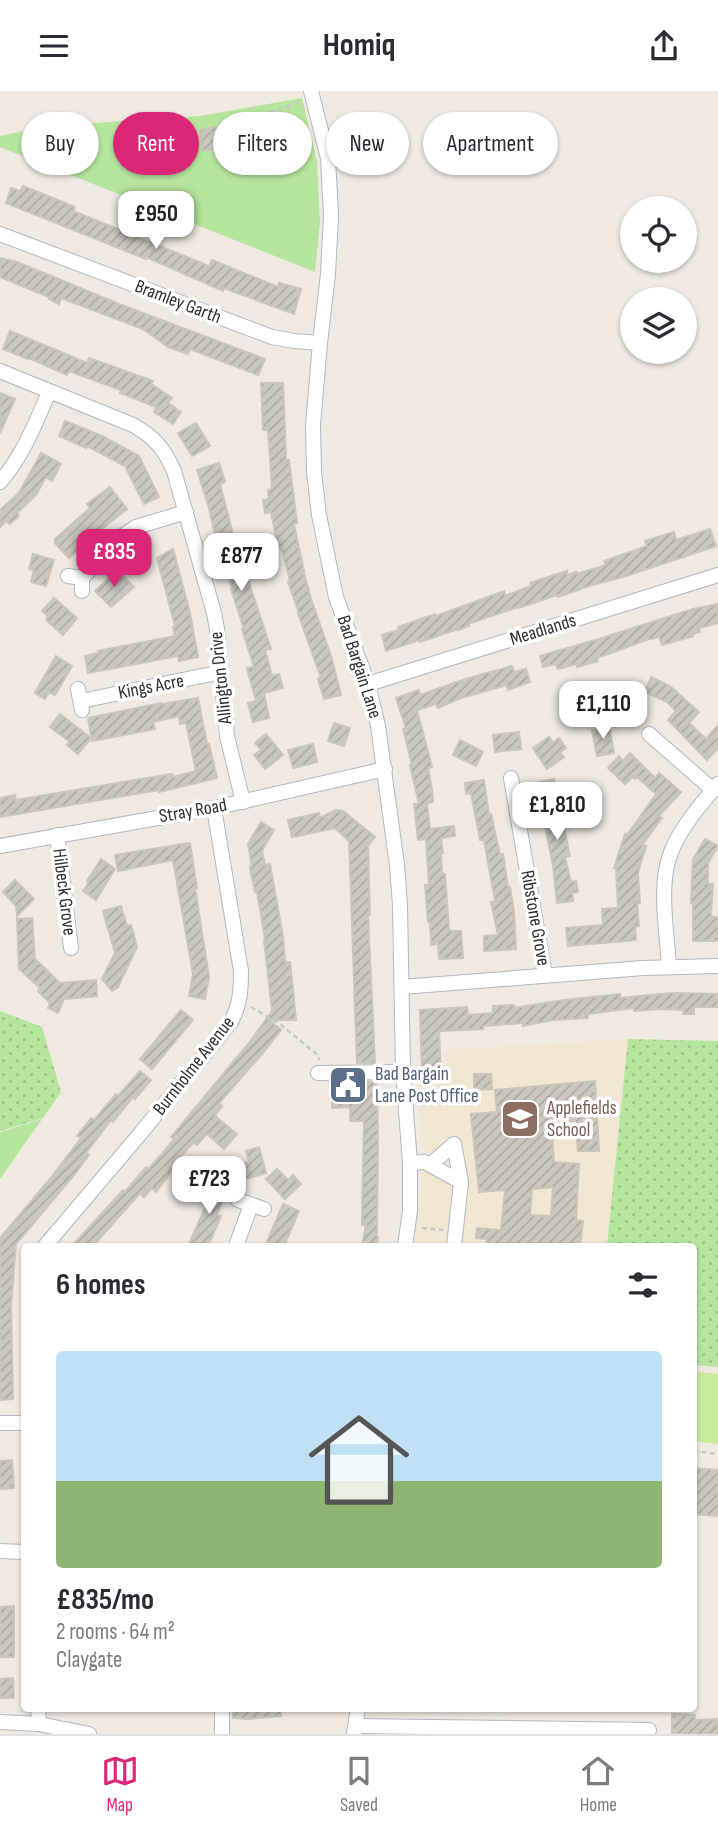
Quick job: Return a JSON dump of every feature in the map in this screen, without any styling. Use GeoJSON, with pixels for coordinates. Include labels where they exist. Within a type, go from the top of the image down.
{"type":"FeatureCollection","features":[{"type":"Feature","properties":{"kind":"street","name":"Bad Bargain Lane"},"geometry":{"type":"LineString","coordinates":[[312,95],[328,158],[331,215],[313,425],[314,472],[318,515],[336,597],[368,684],[385,769],[400,905],[403,1072],[410,1163],[410,1211],[405,1243]]}},
{"type":"Feature","properties":{"kind":"street","name":"Bramley Garth"},"geometry":{"type":"LineString","coordinates":[[0,234],[272,337],[320,343]]}},
{"type":"Feature","properties":{"kind":"street","name":"Allington Drive"},"geometry":{"type":"LineString","coordinates":[[0,371],[133,425],[158,443],[167,454],[187,512],[214,613],[228,736],[243,802]]}},
{"type":"Feature","properties":{"kind":"street"},"geometry":{"type":"LineString","coordinates":[[0,482],[23,451],[49,392]]}},
{"type":"Feature","properties":{"kind":"street"},"geometry":{"type":"LineString","coordinates":[[77,582],[121,537],[136,527],[187,512]]}},
{"type":"Feature","properties":{"kind":"street","name":"Meadlands"},"geometry":{"type":"LineString","coordinates":[[368,684],[718,575]]}},
{"type":"Feature","properties":{"kind":"street","name":"Kings Acre"},"geometry":{"type":"LineString","coordinates":[[80,700],[221,672]]}},
{"type":"Feature","properties":{"kind":"street"},"geometry":{"type":"LineString","coordinates":[[649,734],[715,787],[678,838],[667,867],[664,881],[669,966]]}},
{"type":"Feature","properties":{"kind":"street","name":"Stray Road"},"geometry":{"type":"LineString","coordinates":[[0,846],[215,808],[385,769]]}},
{"type":"Feature","properties":{"kind":"street","name":"Ribstone Grove"},"geometry":{"type":"LineString","coordinates":[[511,778],[545,975]]}},
{"type":"Feature","properties":{"kind":"street","name":"Burnholme Avenue"},"geometry":{"type":"LineString","coordinates":[[48,1243],[140,1134],[236,1013],[241,971],[215,808]]}},
{"type":"Feature","properties":{"kind":"street","name":"Hilbeck Grove"},"geometry":{"type":"LineString","coordinates":[[57,835],[71,949]]}},
{"type":"Feature","properties":{"kind":"street"},"geometry":{"type":"LineString","coordinates":[[402,987],[669,966],[718,966]]}},
{"type":"Feature","properties":{"kind":"street"},"geometry":{"type":"LineString","coordinates":[[318,1073],[403,1072]]}},
{"type":"Feature","properties":{"kind":"street"},"geometry":{"type":"LineString","coordinates":[[429,1165],[454,1144],[461,1182],[454,1238]]}},
{"type":"Feature","properties":{"kind":"street"},"geometry":{"type":"LineString","coordinates":[[410,1163],[425,1162],[461,1182]]}},
{"type":"Feature","properties":{"kind":"street"},"geometry":{"type":"LineString","coordinates":[[237,1243],[251,1205]]}},
{"type":"Feature","properties":{"kind":"street"},"geometry":{"type":"LineString","coordinates":[[0,1423],[21,1423]]}},
{"type":"Feature","properties":{"kind":"street"},"geometry":{"type":"LineString","coordinates":[[0,1551],[21,1552]]}},
{"type":"Feature","properties":{"kind":"street"},"geometry":{"type":"LineString","coordinates":[[38,1712],[39,1724]]}},
{"type":"Feature","properties":{"kind":"street"},"geometry":{"type":"LineString","coordinates":[[222,1712],[222,1734]]}},
{"type":"Feature","properties":{"kind":"street"},"geometry":{"type":"LineString","coordinates":[[357,1712],[355,1730],[649,1730]]}},
{"type":"Feature","properties":{"kind":"street"},"geometry":{"type":"LineString","coordinates":[[0,1722],[39,1724],[89,1734]]}},
{"type":"Feature","properties":{"kind":"path"},"geometry":{"type":"LineString","coordinates":[[265,112],[312,95]]}},
{"type":"Feature","properties":{"kind":"path"},"geometry":{"type":"LineString","coordinates":[[239,1000],[280,1024],[319,1056],[318,1073]]}},
{"type":"Feature","properties":{"kind":"path"},"geometry":{"type":"LineString","coordinates":[[408,1227],[454,1238]]}},
{"type":"Feature","properties":{"kind":"path"},"geometry":{"type":"LineString","coordinates":[[697,1451],[718,1454]]}},
{"type":"Feature","properties":{"kind":"shaded area","name":"Applefields School"},"geometry":{"type":"Polygon","coordinates":[[[628,1039],[607,1243],[414,1243],[425,1162],[415,1076],[446,1075],[444,1050],[628,1039]]]}},
{"type":"Feature","properties":{"kind":"green space"},"geometry":{"type":"Polygon","coordinates":[[[302,98],[305,112],[223,112],[302,98]]]}},
{"type":"Feature","properties":{"kind":"green space"},"geometry":{"type":"Polygon","coordinates":[[[213,114],[213,175],[312,175],[312,140],[317,161],[320,223],[315,272],[71,175],[99,175],[99,123],[113,122],[113,175],[199,175],[200,116],[213,114]]]}},
{"type":"Feature","properties":{"kind":"green space"},"geometry":{"type":"Polygon","coordinates":[[[21,132],[21,155],[0,147],[0,136],[21,132]]]}},
{"type":"Feature","properties":{"kind":"green space"},"geometry":{"type":"Polygon","coordinates":[[[0,1011],[42,1027],[61,1092],[43,1118],[0,1131],[0,1011]]]}},
{"type":"Feature","properties":{"kind":"green space"},"geometry":{"type":"Polygon","coordinates":[[[628,1039],[718,1041],[718,1367],[697,1365],[697,1243],[607,1243],[628,1039]]]}},
{"type":"Feature","properties":{"kind":"green space"},"geometry":{"type":"Polygon","coordinates":[[[42,1119],[0,1179],[0,1132],[42,1119]]]}},
{"type":"Feature","properties":{"kind":"green space"},"geometry":{"type":"Polygon","coordinates":[[[697,1371],[718,1374],[718,1444],[697,1441],[697,1371]]]}},
{"type":"Feature","properties":{"kind":"building"},"geometry":{"type":"Polygon","coordinates":[[[213,128],[213,149],[203,151],[200,130],[213,128]]]}},
{"type":"Feature","properties":{"kind":"building"},"geometry":{"type":"Polygon","coordinates":[[[23,186],[75,207],[73,211],[209,266],[212,260],[278,287],[279,283],[301,289],[294,314],[224,288],[223,291],[146,257],[6,203],[11,188],[20,191],[23,186]]]}},
{"type":"Feature","properties":{"kind":"building"},"geometry":{"type":"Polygon","coordinates":[[[0,258],[17,262],[265,359],[258,375],[190,349],[188,354],[168,347],[143,329],[61,298],[59,304],[49,297],[0,277],[0,258]]]}},
{"type":"Feature","properties":{"kind":"building"},"geometry":{"type":"Polygon","coordinates":[[[10,331],[87,363],[89,358],[153,381],[151,384],[172,398],[168,403],[181,412],[173,424],[154,412],[156,407],[120,393],[121,390],[69,371],[67,375],[3,349],[10,331]]]}},
{"type":"Feature","properties":{"kind":"building"},"geometry":{"type":"Polygon","coordinates":[[[261,383],[283,383],[286,460],[289,460],[297,523],[294,524],[308,590],[332,659],[341,695],[324,699],[318,679],[321,678],[288,582],[290,581],[281,547],[278,548],[271,512],[265,513],[263,500],[269,499],[268,490],[272,489],[268,430],[263,430],[261,383]]]}},
{"type":"Feature","properties":{"kind":"building"},"geometry":{"type":"Polygon","coordinates":[[[0,393],[15,399],[0,433],[0,393]]]}},
{"type":"Feature","properties":{"kind":"building"},"geometry":{"type":"Polygon","coordinates":[[[65,421],[102,436],[139,456],[159,497],[144,504],[125,466],[87,446],[86,448],[59,436],[65,421]]]}},
{"type":"Feature","properties":{"kind":"building"},"geometry":{"type":"Polygon","coordinates":[[[196,423],[210,446],[192,456],[178,433],[196,423]]]}},
{"type":"Feature","properties":{"kind":"building"},"geometry":{"type":"Polygon","coordinates":[[[41,453],[61,464],[52,481],[46,477],[36,495],[17,513],[19,516],[10,524],[6,521],[0,527],[0,510],[19,493],[41,453]]]}},
{"type":"Feature","properties":{"kind":"building"},"geometry":{"type":"Polygon","coordinates":[[[219,463],[225,482],[220,484],[236,546],[242,544],[248,563],[243,565],[271,649],[265,650],[272,676],[279,674],[283,688],[264,693],[269,718],[253,722],[248,703],[256,701],[247,668],[254,667],[197,470],[219,463]]]}},
{"type":"Feature","properties":{"kind":"building"},"geometry":{"type":"Polygon","coordinates":[[[110,487],[127,509],[69,558],[55,543],[55,539],[90,508],[87,504],[110,487]]]}},
{"type":"Feature","properties":{"kind":"building"},"geometry":{"type":"Polygon","coordinates":[[[710,529],[716,546],[386,651],[382,635],[399,630],[398,627],[504,591],[505,596],[531,586],[530,583],[567,571],[567,575],[577,574],[606,565],[604,561],[647,546],[645,541],[674,532],[676,540],[710,529]]]}},
{"type":"Feature","properties":{"kind":"building"},"geometry":{"type":"Polygon","coordinates":[[[173,549],[190,613],[198,657],[179,661],[178,656],[88,673],[85,656],[175,636],[175,626],[157,558],[173,549]]]}},
{"type":"Feature","properties":{"kind":"building"},"geometry":{"type":"Polygon","coordinates":[[[33,554],[54,560],[46,586],[31,582],[34,570],[29,569],[33,554]]]}},
{"type":"Feature","properties":{"kind":"building"},"geometry":{"type":"Polygon","coordinates":[[[117,570],[134,587],[111,607],[95,591],[117,570]]]}},
{"type":"Feature","properties":{"kind":"building"},"geometry":{"type":"Polygon","coordinates":[[[54,598],[77,618],[63,635],[46,620],[48,616],[42,611],[54,598]]]}},
{"type":"Feature","properties":{"kind":"building"},"geometry":{"type":"Polygon","coordinates":[[[718,604],[718,623],[699,628],[700,632],[692,634],[693,636],[662,645],[659,637],[646,640],[577,667],[576,664],[558,669],[555,664],[543,667],[540,656],[693,609],[718,604]]]}},
{"type":"Feature","properties":{"kind":"building"},"geometry":{"type":"Polygon","coordinates":[[[56,656],[72,666],[55,695],[49,692],[45,699],[35,693],[56,656]]]}},
{"type":"Feature","properties":{"kind":"building"},"geometry":{"type":"Polygon","coordinates":[[[512,666],[514,672],[526,669],[530,682],[508,690],[507,685],[461,698],[438,708],[436,704],[417,710],[432,767],[428,768],[433,802],[427,803],[430,829],[454,826],[455,836],[441,838],[442,874],[445,874],[449,931],[461,931],[463,958],[439,959],[438,944],[431,945],[428,922],[425,885],[429,885],[426,839],[418,840],[414,804],[419,804],[403,729],[406,728],[396,698],[419,690],[420,695],[512,666]]]}},
{"type":"Feature","properties":{"kind":"building"},"geometry":{"type":"Polygon","coordinates":[[[651,677],[670,686],[699,712],[689,723],[706,739],[718,725],[718,748],[707,760],[668,720],[676,711],[667,702],[645,692],[651,677]]]}},
{"type":"Feature","properties":{"kind":"building"},"geometry":{"type":"Polygon","coordinates":[[[627,686],[638,699],[620,716],[609,703],[627,686]]]}},
{"type":"Feature","properties":{"kind":"building"},"geometry":{"type":"Polygon","coordinates":[[[198,698],[217,778],[159,792],[0,817],[0,798],[15,795],[16,800],[172,774],[173,777],[196,771],[186,723],[180,724],[179,716],[153,722],[155,729],[92,741],[88,718],[198,698]]]}},
{"type":"Feature","properties":{"kind":"building"},"geometry":{"type":"Polygon","coordinates":[[[60,714],[91,738],[78,754],[67,745],[70,742],[50,727],[60,714]]]}},
{"type":"Feature","properties":{"kind":"building"},"geometry":{"type":"Polygon","coordinates":[[[334,723],[350,728],[344,746],[328,741],[334,723]]]}},
{"type":"Feature","properties":{"kind":"building"},"geometry":{"type":"Polygon","coordinates":[[[609,727],[614,753],[597,756],[592,730],[609,727]]]}},
{"type":"Feature","properties":{"kind":"building"},"geometry":{"type":"Polygon","coordinates":[[[519,732],[521,749],[495,752],[493,735],[519,732]]]}},
{"type":"Feature","properties":{"kind":"building"},"geometry":{"type":"Polygon","coordinates":[[[266,734],[283,755],[265,769],[254,755],[261,750],[255,743],[266,734]]]}},
{"type":"Feature","properties":{"kind":"building"},"geometry":{"type":"Polygon","coordinates":[[[549,737],[553,743],[559,738],[566,748],[560,752],[564,757],[547,769],[533,748],[549,737]]]}},
{"type":"Feature","properties":{"kind":"building"},"geometry":{"type":"Polygon","coordinates":[[[460,740],[483,752],[476,766],[453,755],[460,740]]]}},
{"type":"Feature","properties":{"kind":"building"},"geometry":{"type":"Polygon","coordinates":[[[313,744],[317,762],[293,768],[288,750],[313,744]]]}},
{"type":"Feature","properties":{"kind":"building"},"geometry":{"type":"Polygon","coordinates":[[[630,753],[655,778],[659,773],[681,792],[659,816],[662,818],[642,845],[646,846],[638,873],[640,903],[637,903],[639,926],[635,927],[636,940],[568,946],[566,928],[603,925],[602,909],[618,908],[614,868],[625,834],[627,835],[656,794],[637,777],[632,777],[625,784],[608,768],[619,756],[623,761],[630,753]]]}},
{"type":"Feature","properties":{"kind":"building"},"geometry":{"type":"Polygon","coordinates":[[[554,779],[570,856],[565,857],[571,882],[576,881],[578,892],[572,893],[573,901],[557,903],[539,782],[554,779]]]}},
{"type":"Feature","properties":{"kind":"building"},"geometry":{"type":"Polygon","coordinates":[[[484,780],[489,815],[491,814],[500,855],[503,854],[510,887],[516,949],[484,951],[484,936],[498,935],[491,902],[495,901],[484,840],[480,840],[471,793],[466,794],[465,783],[484,780]]]}},
{"type":"Feature","properties":{"kind":"building"},"geometry":{"type":"Polygon","coordinates":[[[336,810],[343,811],[375,837],[368,846],[368,915],[375,1063],[357,1063],[349,841],[335,828],[292,837],[288,820],[319,813],[320,818],[336,810]]]}},
{"type":"Feature","properties":{"kind":"building"},"geometry":{"type":"Polygon","coordinates":[[[261,822],[274,830],[262,851],[265,865],[270,864],[285,962],[290,962],[296,1020],[269,1020],[281,1030],[219,1103],[222,1106],[215,1116],[237,1134],[224,1149],[207,1134],[197,1145],[194,1142],[173,1165],[175,1167],[156,1192],[152,1188],[144,1197],[140,1193],[96,1243],[75,1243],[123,1190],[125,1192],[146,1167],[148,1169],[161,1155],[174,1139],[171,1137],[272,1011],[265,939],[248,844],[261,822]]]}},
{"type":"Feature","properties":{"kind":"building"},"geometry":{"type":"Polygon","coordinates":[[[705,839],[718,846],[708,863],[708,884],[713,884],[711,917],[718,917],[718,941],[693,941],[693,859],[705,839]]]}},
{"type":"Feature","properties":{"kind":"building"},"geometry":{"type":"Polygon","coordinates":[[[190,843],[209,977],[205,999],[189,996],[193,974],[173,860],[118,871],[115,855],[190,843]]]}},
{"type":"Feature","properties":{"kind":"building"},"geometry":{"type":"Polygon","coordinates":[[[101,859],[115,869],[96,900],[83,891],[101,859]]]}},
{"type":"Feature","properties":{"kind":"building"},"geometry":{"type":"Polygon","coordinates":[[[15,880],[34,899],[17,916],[16,906],[3,892],[15,880]]]}},
{"type":"Feature","properties":{"kind":"building"},"geometry":{"type":"Polygon","coordinates":[[[121,906],[127,926],[131,925],[137,947],[118,987],[112,991],[102,979],[115,953],[103,911],[121,906]]]}},
{"type":"Feature","properties":{"kind":"building"},"geometry":{"type":"Polygon","coordinates":[[[32,918],[35,959],[60,983],[96,980],[97,996],[64,999],[58,1013],[48,1008],[50,1003],[38,991],[40,988],[19,969],[17,919],[32,918]]]}},
{"type":"Feature","properties":{"kind":"building"},"geometry":{"type":"Polygon","coordinates":[[[673,993],[718,994],[718,1007],[694,1007],[694,1014],[683,1014],[684,1010],[634,1011],[634,1008],[588,1014],[588,1018],[552,1020],[523,1026],[523,1023],[483,1026],[483,1029],[439,1031],[441,1073],[422,1074],[420,1010],[467,1007],[468,1015],[493,1013],[493,1006],[514,1005],[514,1008],[620,994],[620,998],[673,993]]]}},
{"type":"Feature","properties":{"kind":"building"},"geometry":{"type":"Polygon","coordinates":[[[181,1010],[193,1020],[152,1069],[140,1059],[181,1010]]]}},
{"type":"Feature","properties":{"kind":"building"},"geometry":{"type":"Polygon","coordinates":[[[140,1071],[151,1080],[113,1122],[111,1120],[86,1153],[89,1155],[75,1174],[16,1244],[11,1306],[13,1399],[0,1400],[0,1238],[50,1179],[81,1138],[77,1136],[91,1118],[94,1120],[140,1071]]]}},
{"type":"Feature","properties":{"kind":"building"},"geometry":{"type":"Polygon","coordinates":[[[474,1074],[491,1074],[492,1089],[474,1090],[474,1074]]]}},
{"type":"Feature","properties":{"kind":"building"},"geometry":{"type":"Polygon","coordinates":[[[595,1081],[599,1151],[578,1151],[575,1121],[551,1122],[554,1162],[579,1164],[576,1220],[583,1221],[580,1243],[486,1243],[487,1239],[476,1238],[477,1228],[501,1230],[505,1190],[479,1192],[471,1114],[497,1112],[495,1090],[595,1081]],[[553,1187],[532,1189],[530,1215],[551,1216],[553,1187]]]}},
{"type":"Feature","properties":{"kind":"building"},"geometry":{"type":"Polygon","coordinates":[[[332,1082],[377,1082],[377,1243],[363,1243],[366,1225],[362,1225],[364,1121],[350,1121],[350,1107],[332,1108],[332,1082]]]}},
{"type":"Feature","properties":{"kind":"building"},"geometry":{"type":"Polygon","coordinates":[[[259,1147],[266,1173],[235,1182],[231,1167],[249,1162],[246,1151],[259,1147]]]}},
{"type":"Feature","properties":{"kind":"building"},"geometry":{"type":"Polygon","coordinates":[[[277,1169],[288,1180],[293,1175],[301,1184],[285,1199],[266,1179],[277,1169]]]}},
{"type":"Feature","properties":{"kind":"building"},"geometry":{"type":"Polygon","coordinates":[[[213,1180],[228,1187],[217,1215],[221,1216],[209,1243],[189,1243],[206,1206],[204,1205],[213,1180]]]}},
{"type":"Feature","properties":{"kind":"building"},"geometry":{"type":"Polygon","coordinates":[[[283,1204],[299,1211],[285,1243],[266,1243],[283,1204]]]}},
{"type":"Feature","properties":{"kind":"building"},"geometry":{"type":"Polygon","coordinates":[[[12,1460],[14,1488],[0,1489],[0,1461],[12,1460]]]}},
{"type":"Feature","properties":{"kind":"building"},"geometry":{"type":"Polygon","coordinates":[[[697,1468],[718,1470],[718,1516],[697,1514],[697,1468]]]}},
{"type":"Feature","properties":{"kind":"building"},"geometry":{"type":"Polygon","coordinates":[[[14,1606],[14,1657],[0,1657],[0,1607],[14,1606]]]}},
{"type":"Feature","properties":{"kind":"building"},"geometry":{"type":"Polygon","coordinates":[[[13,1678],[14,1698],[0,1698],[0,1679],[13,1678]]]}},
{"type":"Feature","properties":{"kind":"building"},"geometry":{"type":"Polygon","coordinates":[[[233,1712],[281,1712],[281,1716],[233,1718],[233,1712]]]}},
{"type":"Feature","properties":{"kind":"building"},"geometry":{"type":"Polygon","coordinates":[[[672,1714],[695,1715],[695,1720],[718,1719],[718,1734],[672,1734],[672,1714]]]}},
{"type":"Feature","properties":{"kind":"place","name":"Bad Bargain Lane Post Office"},"geometry":{"type":"Point","coordinates":[348,1085]}},
{"type":"Feature","properties":{"kind":"place","name":"Applefields School"},"geometry":{"type":"Point","coordinates":[520,1119]}}]}
